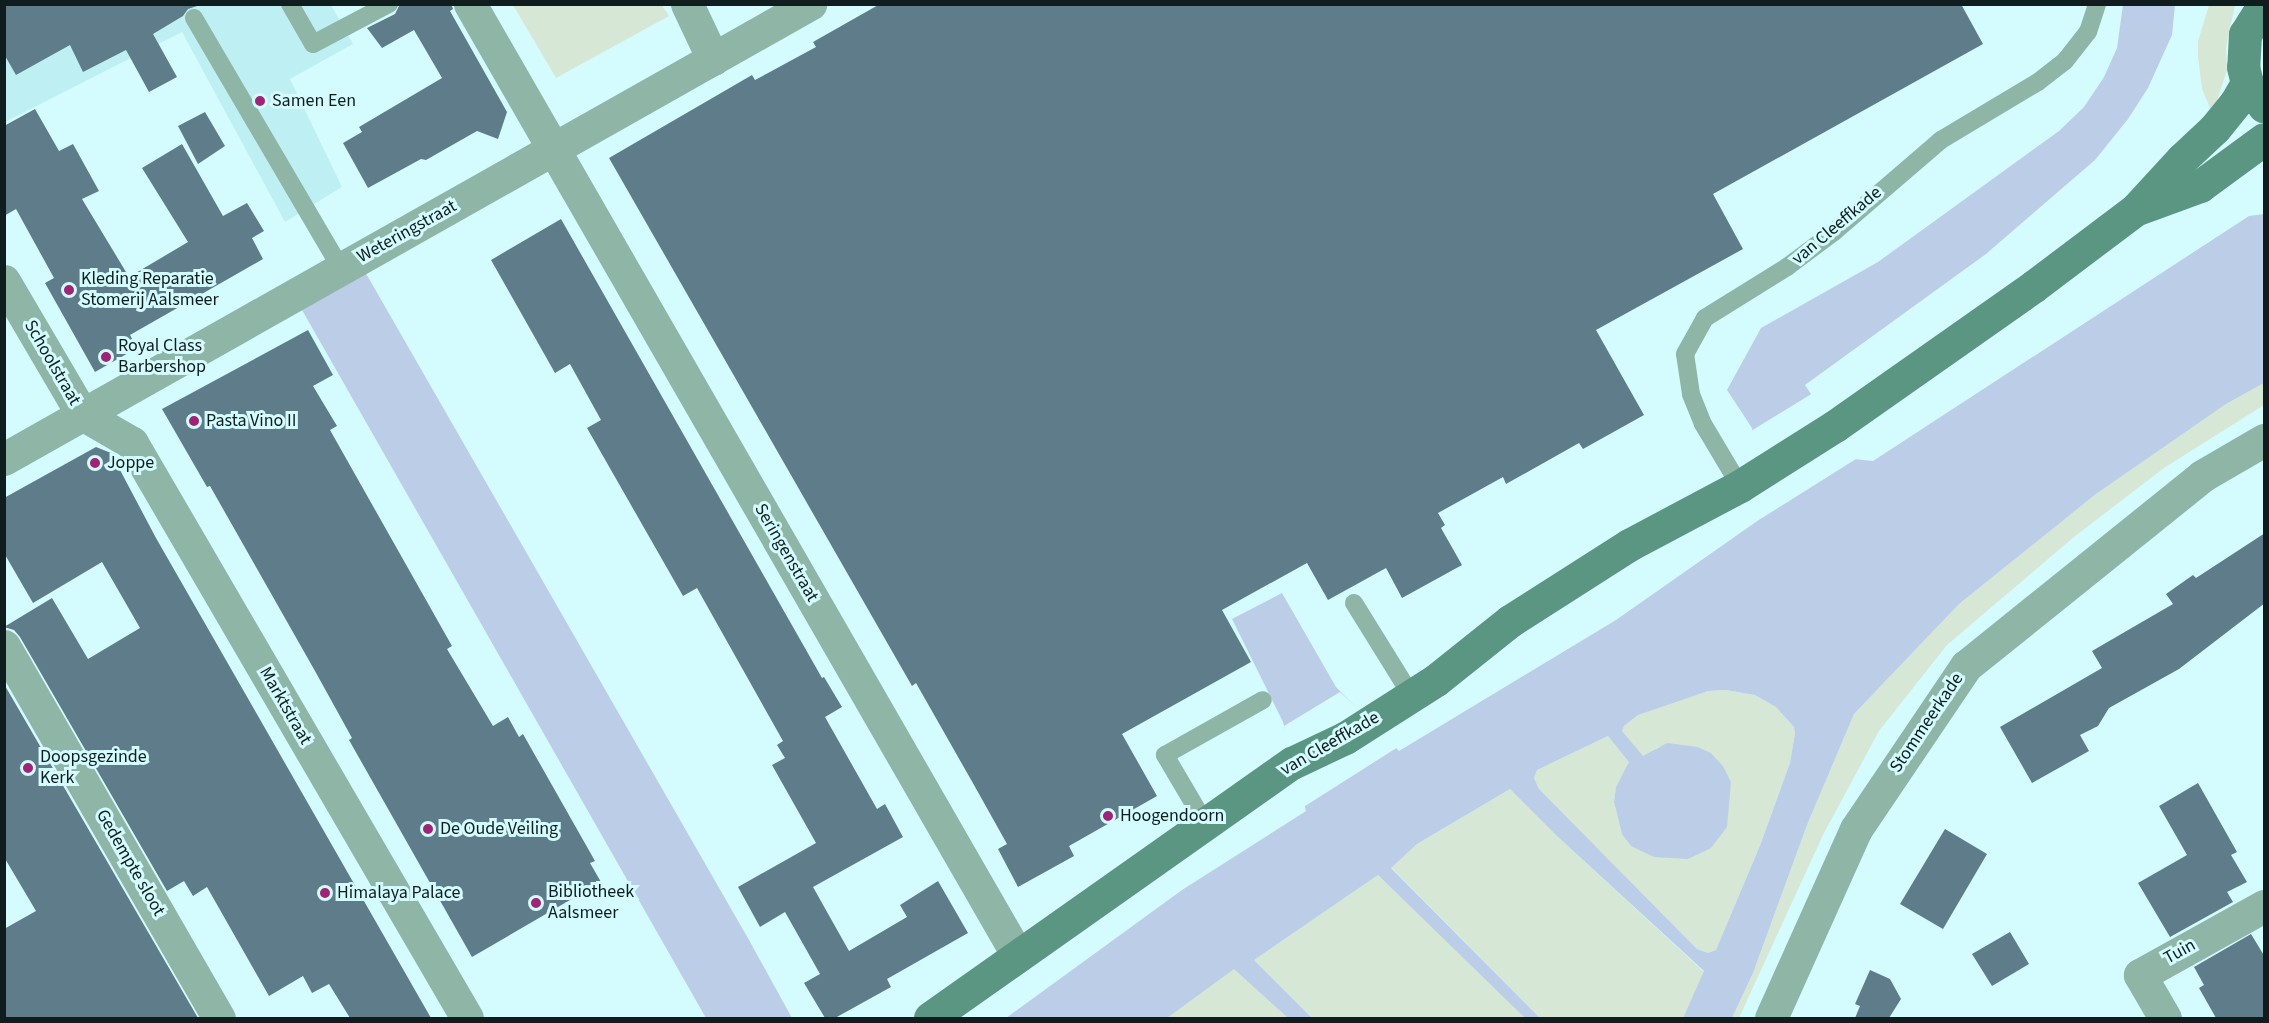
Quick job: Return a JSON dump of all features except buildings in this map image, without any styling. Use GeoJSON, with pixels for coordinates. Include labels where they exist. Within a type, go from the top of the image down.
{"type":"FeatureCollection","features":[{"type":"Feature","properties":{"kind":"main road"},"geometry":{"type":"LineString","coordinates":[[2255,9],[2245,34],[2243,50],[2256,95]]}},
{"type":"Feature","properties":{"kind":"main road","name":"van Cleeffkade"},"geometry":{"type":"LineString","coordinates":[[930,1018],[1292,763],[1345,738],[1440,678],[1510,621],[1629,545],[1749,480],[1835,426],[2034,286],[2136,209],[2182,159],[2215,128],[2236,102],[2256,95]]}},
{"type":"Feature","properties":{"kind":"main road","name":"van Cleeffkade"},"geometry":{"type":"LineString","coordinates":[[2136,209],[2200,186],[2265,139]]}},
{"type":"Feature","properties":{"kind":"street","name":"Seringenstraat"},"geometry":{"type":"LineString","coordinates":[[470,4],[1018,956]]}},
{"type":"Feature","properties":{"kind":"street"},"geometry":{"type":"LineString","coordinates":[[687,4],[714,59]]}},
{"type":"Feature","properties":{"kind":"street","name":"Weteringstraat"},"geometry":{"type":"LineString","coordinates":[[4,459],[810,4]]}},
{"type":"Feature","properties":{"kind":"street","name":"Schoolstraat"},"geometry":{"type":"LineString","coordinates":[[4,281],[82,414]]}},
{"type":"Feature","properties":{"kind":"street","name":"Marktstraat"},"geometry":{"type":"LineString","coordinates":[[82,414],[132,443],[467,1018]]}},
{"type":"Feature","properties":{"kind":"street","name":"Stommeerkade"},"geometry":{"type":"LineString","coordinates":[[1771,1018],[1856,829],[1966,666],[2202,476],[2265,440]]}},
{"type":"Feature","properties":{"kind":"street","name":"Gedempte sloot"},"geometry":{"type":"LineString","coordinates":[[4,646],[219,1018]]}},
{"type":"Feature","properties":{"kind":"street","name":"Tuin"},"geometry":{"type":"LineString","coordinates":[[2165,1018],[2140,975],[2265,906]]}},
{"type":"Feature","properties":{"kind":"lane"},"geometry":{"type":"LineString","coordinates":[[290,4],[313,44],[389,4]]}},
{"type":"Feature","properties":{"kind":"lane","name":"van Cleeffkade"},"geometry":{"type":"LineString","coordinates":[[1749,480],[1703,424],[1691,394],[1685,354],[1705,318],[1787,267],[1825,239],[1941,140],[2038,82],[2065,61],[2088,32],[2097,4]]}},
{"type":"Feature","properties":{"kind":"lane"},"geometry":{"type":"LineString","coordinates":[[194,18],[341,269]]}},
{"type":"Feature","properties":{"kind":"lane"},"geometry":{"type":"LineString","coordinates":[[1354,603],[1411,695]]}},
{"type":"Feature","properties":{"kind":"lane"},"geometry":{"type":"LineString","coordinates":[[1205,823],[1165,755],[1263,700]]}},
{"type":"Feature","properties":{"kind":"shaded area","name":"Samen Een"},"geometry":{"type":"Polygon","coordinates":[[[5,5],[331,5],[353,44],[290,79],[342,187],[285,222],[182,32],[5,122],[5,5]]]}},
{"type":"Feature","properties":{"kind":"shaded area"},"geometry":{"type":"Polygon","coordinates":[[[2123,5],[2175,5],[2172,35],[2148,88],[2128,119],[2095,160],[1986,254],[1805,385],[1854,459],[1873,461],[2249,216],[2264,214],[2264,383],[2226,404],[2096,494],[1959,604],[1854,714],[1807,825],[1753,973],[1732,1018],[1683,1018],[1704,971],[1557,836],[1510,789],[1417,844],[1391,868],[1540,1018],[1525,1018],[1378,875],[1254,960],[1312,1018],[1288,1018],[1234,969],[1167,1018],[1006,1018],[1182,890],[1306,811],[1283,722],[1232,619],[1282,593],[1336,687],[1399,751],[1616,620],[1763,517],[1752,428],[1727,390],[1761,328],[1878,262],[2059,131],[2084,107],[2104,77],[2117,48],[2123,5]],[[1726,690],[1708,691],[1638,715],[1624,726],[1622,731],[1643,756],[1667,743],[1698,747],[1711,753],[1723,766],[1731,782],[1727,827],[1711,848],[1688,859],[1654,857],[1631,846],[1622,834],[1614,802],[1616,787],[1629,762],[1608,736],[1537,770],[1534,778],[1539,789],[1697,949],[1708,953],[1716,950],[1761,843],[1790,763],[1794,727],[1776,707],[1755,695],[1726,690]]]}},
{"type":"Feature","properties":{"kind":"shaded area"},"geometry":{"type":"Polygon","coordinates":[[[364,270],[792,1018],[706,1018],[302,310],[364,270]]]}},
{"type":"Feature","properties":{"kind":"green space"},"geometry":{"type":"Polygon","coordinates":[[[513,5],[662,5],[669,16],[556,78],[513,5]]]}},
{"type":"Feature","properties":{"kind":"green space"},"geometry":{"type":"Polygon","coordinates":[[[2209,5],[2235,5],[2226,47],[2227,70],[2215,107],[2210,108],[2202,89],[2198,57],[2198,41],[2209,5]]]}},
{"type":"Feature","properties":{"kind":"green space"},"geometry":{"type":"Polygon","coordinates":[[[2264,383],[2264,405],[2164,468],[2074,537],[1947,645],[1879,731],[1824,833],[1739,1018],[1732,1018],[1753,973],[1807,825],[1854,714],[1959,604],[2096,494],[2226,404],[2264,383]]]}},
{"type":"Feature","properties":{"kind":"green space"},"geometry":{"type":"Polygon","coordinates":[[[1726,690],[1755,695],[1776,707],[1794,727],[1795,733],[1790,763],[1761,843],[1716,950],[1708,953],[1697,949],[1539,789],[1534,778],[1537,770],[1608,736],[1630,762],[1616,787],[1614,802],[1622,834],[1723,766],[1711,753],[1698,747],[1658,747],[1648,756],[1643,757],[1622,731],[1624,726],[1638,715],[1672,702],[1708,691],[1726,690]]]}},
{"type":"Feature","properties":{"kind":"green space"},"geometry":{"type":"Polygon","coordinates":[[[1510,789],[1557,836],[1704,972],[1683,1018],[1540,1018],[1391,867],[1417,844],[1510,789]]]}},
{"type":"Feature","properties":{"kind":"green space"},"geometry":{"type":"Polygon","coordinates":[[[1378,875],[1525,1018],[1312,1018],[1254,960],[1378,875]]]}},
{"type":"Feature","properties":{"kind":"green space"},"geometry":{"type":"Polygon","coordinates":[[[1234,968],[1288,1018],[1167,1018],[1183,1005],[1234,968]]]}},
{"type":"Feature","properties":{"kind":"pier"},"geometry":{"type":"Polygon","coordinates":[[[1813,393],[1856,459],[1762,518],[1751,431],[1813,393]]]}},
{"type":"Feature","properties":{"kind":"pier"},"geometry":{"type":"Polygon","coordinates":[[[1340,692],[1398,747],[1302,808],[1284,726],[1340,692]]]}},
{"type":"Feature","properties":{"kind":"place","name":"Samen Een"},"geometry":{"type":"Point","coordinates":[260,101]}},
{"type":"Feature","properties":{"kind":"place","name":"Kleding Reparatie Stomerij Aalsmeer"},"geometry":{"type":"Point","coordinates":[69,290]}},
{"type":"Feature","properties":{"kind":"place","name":"Royal Class Barbershop"},"geometry":{"type":"Point","coordinates":[106,357]}},
{"type":"Feature","properties":{"kind":"place","name":"Pasta Vino II"},"geometry":{"type":"Point","coordinates":[194,421]}},
{"type":"Feature","properties":{"kind":"place","name":"Joppe"},"geometry":{"type":"Point","coordinates":[95,463]}},
{"type":"Feature","properties":{"kind":"place","name":"Doopsgezinde Kerk"},"geometry":{"type":"Point","coordinates":[28,768]}},
{"type":"Feature","properties":{"kind":"place","name":"Hoogendoorn"},"geometry":{"type":"Point","coordinates":[1108,816]}},
{"type":"Feature","properties":{"kind":"place","name":"De Oude Veiling"},"geometry":{"type":"Point","coordinates":[428,829]}},
{"type":"Feature","properties":{"kind":"place","name":"Himalaya Palace"},"geometry":{"type":"Point","coordinates":[325,893]}},
{"type":"Feature","properties":{"kind":"place","name":"Bibliotheek Aalsmeer"},"geometry":{"type":"Point","coordinates":[536,903]}}]}
